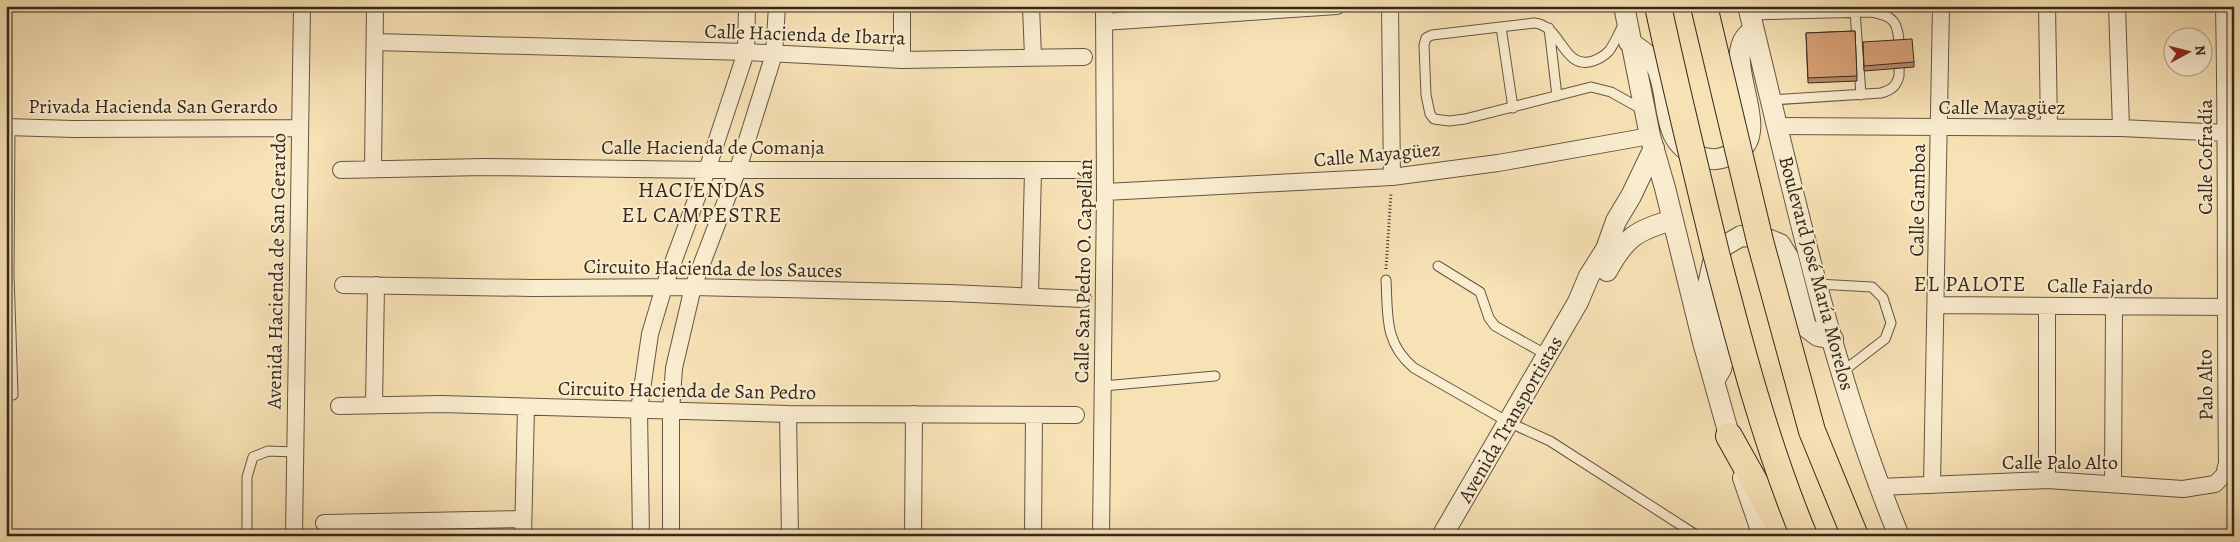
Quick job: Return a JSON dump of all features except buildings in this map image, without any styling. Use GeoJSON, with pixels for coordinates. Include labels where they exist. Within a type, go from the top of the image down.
{"type":"FeatureCollection","features":[{"type":"Feature","properties":{"kind":"main road"},"geometry":{"type":"LineString","coordinates":[[1658,6],[1680,106],[1747,371],[1804,536]]}},
{"type":"Feature","properties":{"kind":"main road"},"geometry":{"type":"LineString","coordinates":[[1704,6],[1760,241],[1812,431],[1855,536]]}},
{"type":"Feature","properties":{"kind":"main road"},"geometry":{"type":"LineString","coordinates":[[1729,436],[1785,536]]}},
{"type":"Feature","properties":{"kind":"street","name":"Avenida Hacienda de San Gerardo"},"geometry":{"type":"LineString","coordinates":[[294,536],[302,6]]}},
{"type":"Feature","properties":{"kind":"street"},"geometry":{"type":"LineString","coordinates":[[373,168],[376,6]]}},
{"type":"Feature","properties":{"kind":"street"},"geometry":{"type":"LineString","coordinates":[[641,536],[639,410],[650,334],[664,287],[707,170],[746,52],[747,6]]}},
{"type":"Feature","properties":{"kind":"street"},"geometry":{"type":"LineString","coordinates":[[671,536],[671,411],[674,368],[693,287],[738,169],[774,54],[777,6]]}},
{"type":"Feature","properties":{"kind":"street"},"geometry":{"type":"LineString","coordinates":[[902,6],[902,60]]}},
{"type":"Feature","properties":{"kind":"street"},"geometry":{"type":"LineString","coordinates":[[1031,6],[1033,57]]}},
{"type":"Feature","properties":{"kind":"street"},"geometry":{"type":"LineString","coordinates":[[1104,14],[1338,6]]}},
{"type":"Feature","properties":{"kind":"street"},"geometry":{"type":"LineString","coordinates":[[1390,6],[1392,177]]}},
{"type":"Feature","properties":{"kind":"street","name":"Calle Gamboa"},"geometry":{"type":"LineString","coordinates":[[1932,485],[1937,305],[1941,6]]}},
{"type":"Feature","properties":{"kind":"street"},"geometry":{"type":"LineString","coordinates":[[2046,6],[2049,127]]}},
{"type":"Feature","properties":{"kind":"street"},"geometry":{"type":"LineString","coordinates":[[2117,6],[2121,128]]}},
{"type":"Feature","properties":{"kind":"street","name":"Calle Cofradía"},"geometry":{"type":"LineString","coordinates":[[2224,6],[2230,308]]}},
{"type":"Feature","properties":{"kind":"street","name":"Calle San Pedro O. Capellán"},"geometry":{"type":"LineString","coordinates":[[1101,536],[1105,192],[1104,14]]}},
{"type":"Feature","properties":{"kind":"street"},"geometry":{"type":"LineString","coordinates":[[1624,14],[1644,110],[1714,381],[1729,436],[1763,536]]}},
{"type":"Feature","properties":{"kind":"street"},"geometry":{"type":"LineString","coordinates":[[1629,42],[1649,56],[1657,68],[1671,132],[1686,152],[1709,160],[1723,159],[1742,148],[1749,134],[1750,114],[1740,68],[1740,51],[1751,17]]}},
{"type":"Feature","properties":{"kind":"street","name":"Boulevard José María Morelos"},"geometry":{"type":"LineString","coordinates":[[1751,17],[1796,207],[1842,372],[1879,487],[1900,536]]}},
{"type":"Feature","properties":{"kind":"street","name":"Calle Hacienda de Ibarra"},"geometry":{"type":"LineString","coordinates":[[375,42],[746,52],[902,60],[1084,57]]}},
{"type":"Feature","properties":{"kind":"street","name":"Calle Mayagüez"},"geometry":{"type":"LineString","coordinates":[[1778,126],[2121,128],[2227,133]]}},
{"type":"Feature","properties":{"kind":"street","name":"Privada Hacienda San Gerardo"},"geometry":{"type":"LineString","coordinates":[[8,127],[74,130],[299,128]]}},
{"type":"Feature","properties":{"kind":"street","name":"Calle Mayagüez"},"geometry":{"type":"LineString","coordinates":[[1105,192],[1392,177],[1652,142]]}},
{"type":"Feature","properties":{"kind":"street","name":"Avenida Transportistas"},"geometry":{"type":"LineString","coordinates":[[1446,534],[1578,302],[1589,276],[1606,249],[1616,221],[1631,196],[1652,142]]}},
{"type":"Feature","properties":{"kind":"street","name":"Calle Hacienda de Comanja"},"geometry":{"type":"LineString","coordinates":[[341,170],[373,168],[1084,170]]}},
{"type":"Feature","properties":{"kind":"street"},"geometry":{"type":"LineString","coordinates":[[1030,296],[1033,170]]}},
{"type":"Feature","properties":{"kind":"street","name":"Avenida Transportistas"},"geometry":{"type":"LineString","coordinates":[[1578,302],[1606,272],[1624,243],[1646,227],[1672,220]]}},
{"type":"Feature","properties":{"kind":"street"},"geometry":{"type":"LineString","coordinates":[[1714,381],[1721,369],[1725,353],[1708,285],[1713,262],[1724,246],[1741,236],[1765,238],[1780,244],[1788,257],[1806,327],[1818,336],[1833,339]]}},
{"type":"Feature","properties":{"kind":"street","name":"Circuito Hacienda de los Sauces"},"geometry":{"type":"LineString","coordinates":[[343,285],[533,288],[693,287],[1083,299]]}},
{"type":"Feature","properties":{"kind":"street"},"geometry":{"type":"LineString","coordinates":[[374,405],[376,285]]}},
{"type":"Feature","properties":{"kind":"street","name":"Calle Fajardo"},"geometry":{"type":"LineString","coordinates":[[1937,305],[2230,308]]}},
{"type":"Feature","properties":{"kind":"street"},"geometry":{"type":"LineString","coordinates":[[2047,307],[2047,480]]}},
{"type":"Feature","properties":{"kind":"street"},"geometry":{"type":"LineString","coordinates":[[2113,483],[2114,308]]}},
{"type":"Feature","properties":{"kind":"street","name":"Palo Alto"},"geometry":{"type":"LineString","coordinates":[[2227,462],[2230,308]]}},
{"type":"Feature","properties":{"kind":"street","name":"Circuito Hacienda de San Pedro"},"geometry":{"type":"LineString","coordinates":[[339,406],[526,407],[788,414],[1076,415]]}},
{"type":"Feature","properties":{"kind":"street"},"geometry":{"type":"LineString","coordinates":[[324,523],[366,529],[523,528],[526,407]]}},
{"type":"Feature","properties":{"kind":"street"},"geometry":{"type":"LineString","coordinates":[[788,414],[790,536]]}},
{"type":"Feature","properties":{"kind":"street"},"geometry":{"type":"LineString","coordinates":[[913,536],[914,414]]}},
{"type":"Feature","properties":{"kind":"street"},"geometry":{"type":"LineString","coordinates":[[1033,536],[1034,415]]}},
{"type":"Feature","properties":{"kind":"street","name":"Calle Palo Alto"},"geometry":{"type":"LineString","coordinates":[[1879,487],[2047,480],[2183,488],[2205,487],[2215,484],[2224,475],[2227,462]]}},
{"type":"Feature","properties":{"kind":"lane"},"geometry":{"type":"LineString","coordinates":[[1855,11],[1861,95]]}},
{"type":"Feature","properties":{"kind":"lane"},"geometry":{"type":"LineString","coordinates":[[1751,17],[1855,11],[1871,12],[1885,15],[1897,27],[1899,76],[1897,84],[1892,90],[1861,95],[1772,100]]}},
{"type":"Feature","properties":{"kind":"lane"},"geometry":{"type":"LineString","coordinates":[[1624,14],[1609,51],[1599,59],[1583,63],[1577,62],[1571,57],[1549,28],[1543,24],[1534,23],[1436,33],[1426,38],[1424,45],[1426,95],[1430,114],[1434,119],[1440,121],[1464,119],[1513,108],[1580,89],[1600,88],[1644,110]]}},
{"type":"Feature","properties":{"kind":"lane"},"geometry":{"type":"LineString","coordinates":[[1501,27],[1513,108]]}},
{"type":"Feature","properties":{"kind":"lane"},"geometry":{"type":"LineString","coordinates":[[1549,28],[1556,96]]}},
{"type":"Feature","properties":{"kind":"lane"},"geometry":{"type":"LineString","coordinates":[[8,127],[9,275],[13,396]]}},
{"type":"Feature","properties":{"kind":"lane"},"geometry":{"type":"LineString","coordinates":[[1438,266],[1480,292],[1495,326],[1547,355]]}},
{"type":"Feature","properties":{"kind":"lane"},"geometry":{"type":"LineString","coordinates":[[1386,280],[1390,332],[1394,347],[1402,359],[1460,396],[1508,422],[1550,441],[1694,533]]}},
{"type":"Feature","properties":{"kind":"lane"},"geometry":{"type":"LineString","coordinates":[[1817,284],[1872,287],[1883,298],[1891,323],[1885,338],[1842,372]]}},
{"type":"Feature","properties":{"kind":"lane"},"geometry":{"type":"LineString","coordinates":[[1103,386],[1215,376]]}},
{"type":"Feature","properties":{"kind":"lane"},"geometry":{"type":"LineString","coordinates":[[247,536],[247,477],[253,457],[268,452],[295,452]]}},
{"type":"Feature","properties":{"kind":"path"},"geometry":{"type":"LineString","coordinates":[[1386,280],[1392,177]]}},
{"type":"Feature","properties":{"kind":"district","name":"HACIENDAS EL CAMPESTRE"},"geometry":{"type":"Point","coordinates":[702,202]}},
{"type":"Feature","properties":{"kind":"district","name":"EL PALOTE"},"geometry":{"type":"Point","coordinates":[1970,283]}}]}
